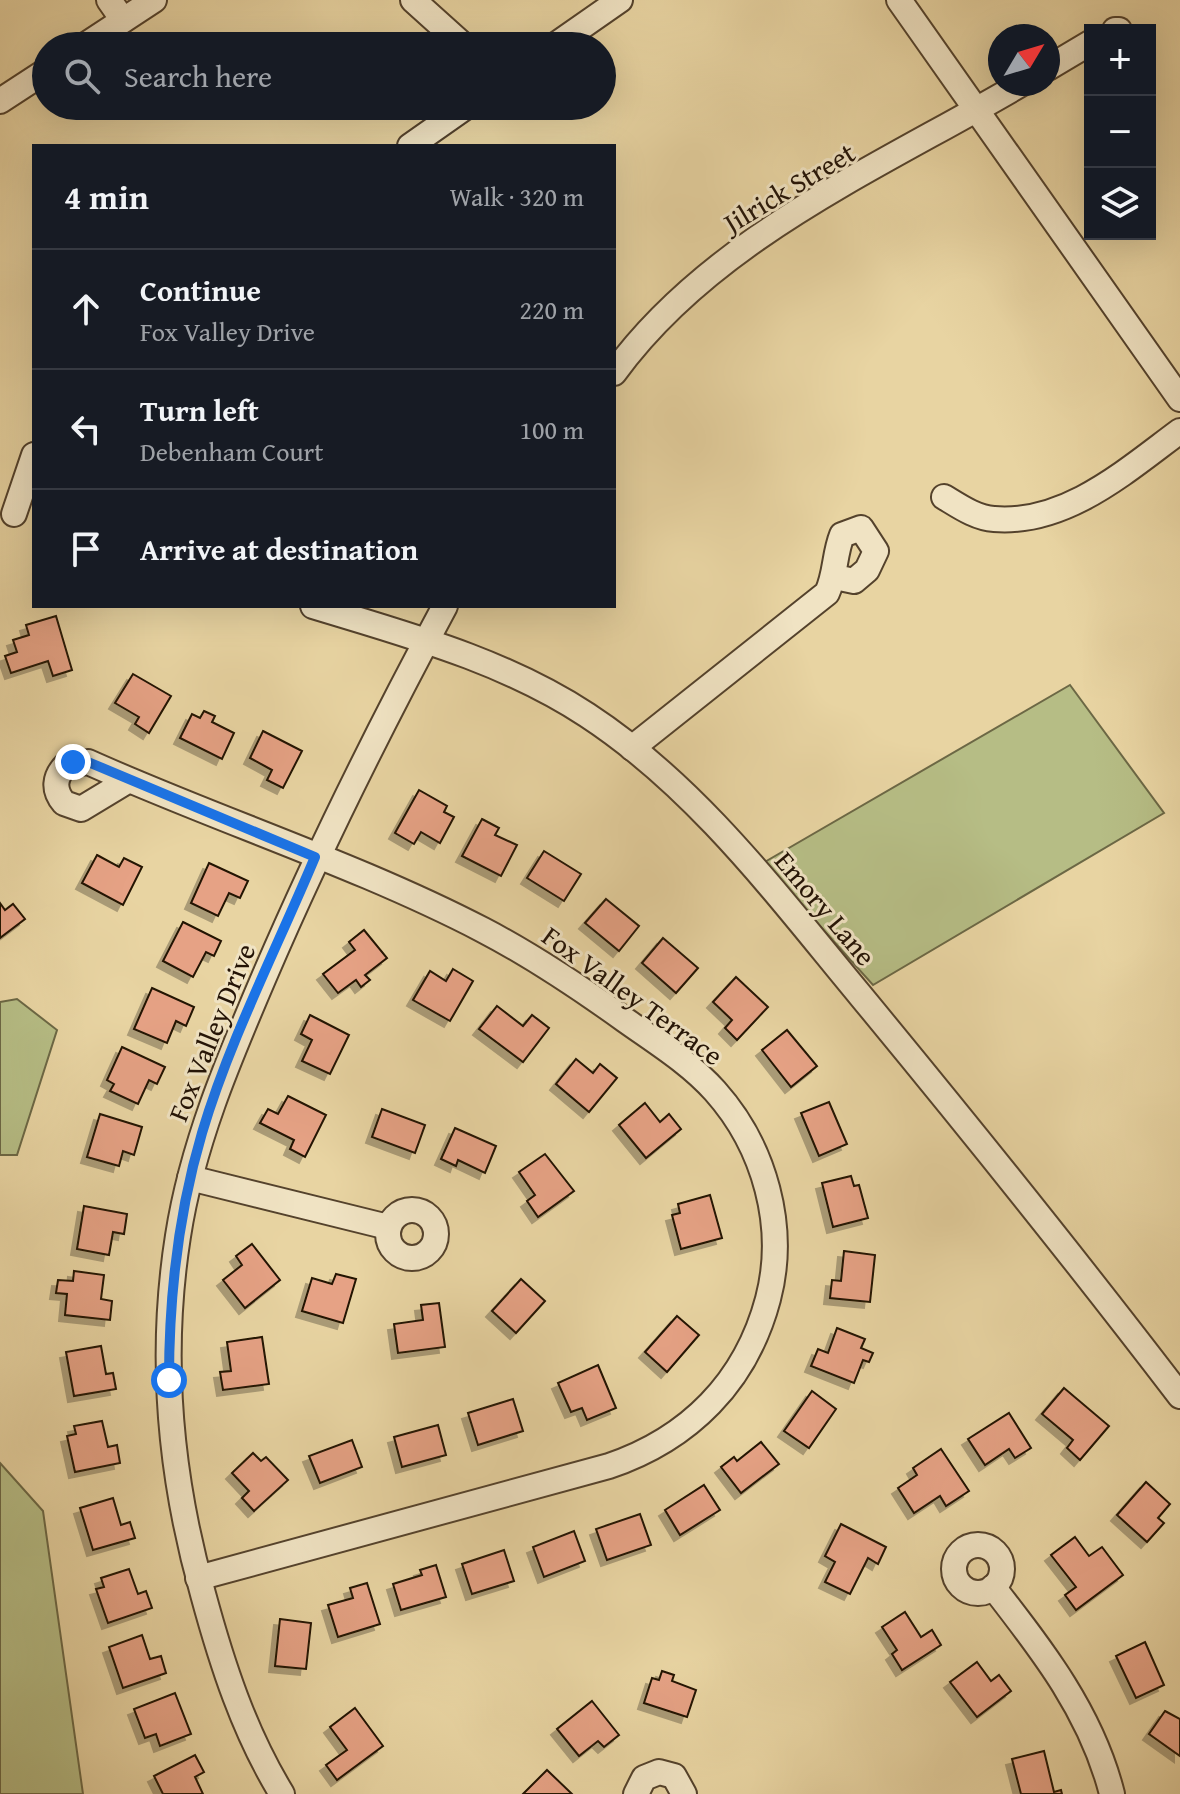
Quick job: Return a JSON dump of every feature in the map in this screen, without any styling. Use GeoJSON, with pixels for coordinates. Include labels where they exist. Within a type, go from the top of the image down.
{"type":"FeatureCollection","features":[{"type":"Feature","properties":{"kind":"street"},"geometry":{"type":"LineString","coordinates":[[109,0],[123,20]]}},
{"type":"Feature","properties":{"kind":"street"},"geometry":{"type":"LineString","coordinates":[[105,32],[154,0]]}},
{"type":"Feature","properties":{"kind":"street"},"geometry":{"type":"LineString","coordinates":[[413,0],[448,32]]}},
{"type":"Feature","properties":{"kind":"street"},"geometry":{"type":"LineString","coordinates":[[574,32],[620,0]]}},
{"type":"Feature","properties":{"kind":"street"},"geometry":{"type":"LineString","coordinates":[[899,0],[1180,399]]}},
{"type":"Feature","properties":{"kind":"street"},"geometry":{"type":"LineString","coordinates":[[1060,63],[1084,52]]}},
{"type":"Feature","properties":{"kind":"street"},"geometry":{"type":"LineString","coordinates":[[0,101],[32,80]]}},
{"type":"Feature","properties":{"kind":"street","name":"Jilrick Street"},"geometry":{"type":"LineString","coordinates":[[616,371],[665,312],[729,258],[1001,96]]}},
{"type":"Feature","properties":{"kind":"street"},"geometry":{"type":"LineString","coordinates":[[413,144],[447,120]]}},
{"type":"Feature","properties":{"kind":"street"},"geometry":{"type":"LineString","coordinates":[[944,497],[965,510],[994,519],[1060,509],[1110,483],[1180,431]]}},
{"type":"Feature","properties":{"kind":"street"},"geometry":{"type":"LineString","coordinates":[[16,514],[32,462]]}},
{"type":"Feature","properties":{"kind":"street"},"geometry":{"type":"LineString","coordinates":[[632,748],[827,593],[835,577]]}},
{"type":"Feature","properties":{"kind":"street","name":"Emory Lane"},"geometry":{"type":"LineString","coordinates":[[320,608],[427,641],[518,675],[587,715],[632,748],[701,809],[1006,1171],[1180,1396]]}},
{"type":"Feature","properties":{"kind":"street"},"geometry":{"type":"LineString","coordinates":[[427,641],[444,608]]}},
{"type":"Feature","properties":{"kind":"street","name":"Fox Valley Drive"},"geometry":{"type":"LineString","coordinates":[[282,1794],[239,1709],[198,1578],[179,1485],[169,1380],[173,1276],[190,1178],[224,1071],[315,857],[427,641]]}},
{"type":"Feature","properties":{"kind":"street","name":"Fox Valley Terrace"},"geometry":{"type":"LineString","coordinates":[[129,780],[444,912],[517,948],[582,989],[705,1082],[744,1132],[764,1178],[774,1229],[771,1287],[755,1339],[726,1386],[694,1422],[653,1449],[609,1466],[198,1578]]}},
{"type":"Feature","properties":{"kind":"street"},"geometry":{"type":"LineString","coordinates":[[190,1178],[388,1227]]}},
{"type":"Feature","properties":{"kind":"street"},"geometry":{"type":"LineString","coordinates":[[993,1587],[1067,1687],[1097,1746],[1112,1794]]}},
{"type":"Feature","properties":{"kind":"street"},"geometry":{"type":"LineString","coordinates":[[636,1794],[644,1778],[659,1772],[674,1776],[684,1794]]}},
{"type":"Feature","properties":{"kind":"green space"},"geometry":{"type":"Polygon","coordinates":[[[1070,685],[1164,813],[873,985],[763,863],[1070,685]]]}},
{"type":"Feature","properties":{"kind":"green space"},"geometry":{"type":"Polygon","coordinates":[[[17,999],[57,1030],[17,1155],[0,1155],[0,1002],[17,999]]]}},
{"type":"Feature","properties":{"kind":"green space"},"geometry":{"type":"Polygon","coordinates":[[[0,1463],[43,1511],[83,1794],[0,1794],[0,1463]]]}},
{"type":"Feature","properties":{"kind":"building"},"geometry":{"type":"Polygon","coordinates":[[[56,616],[72,670],[53,676],[48,661],[11,673],[5,656],[17,652],[13,640],[29,635],[26,625],[56,616]]]}},
{"type":"Feature","properties":{"kind":"building"},"geometry":{"type":"Polygon","coordinates":[[[133,674],[171,696],[149,733],[135,724],[139,717],[115,703],[133,674]]]}},
{"type":"Feature","properties":{"kind":"building"},"geometry":{"type":"Polygon","coordinates":[[[204,711],[215,716],[212,722],[234,733],[222,759],[180,738],[192,714],[200,718],[204,711]]]}},
{"type":"Feature","properties":{"kind":"building"},"geometry":{"type":"Polygon","coordinates":[[[263,731],[302,751],[283,788],[267,780],[272,770],[250,758],[263,731]]]}},
{"type":"Feature","properties":{"kind":"building"},"geometry":{"type":"Polygon","coordinates":[[[419,790],[447,806],[444,812],[454,817],[440,843],[421,832],[414,844],[395,833],[419,790]]]}},
{"type":"Feature","properties":{"kind":"building"},"geometry":{"type":"Polygon","coordinates":[[[482,819],[499,828],[495,835],[517,845],[501,876],[462,856],[482,819]]]}},
{"type":"Feature","properties":{"kind":"building"},"geometry":{"type":"Polygon","coordinates":[[[544,851],[581,874],[564,901],[527,878],[544,851]]]}},
{"type":"Feature","properties":{"kind":"building"},"geometry":{"type":"Polygon","coordinates":[[[97,855],[119,867],[124,858],[142,867],[123,905],[82,883],[97,855]]]}},
{"type":"Feature","properties":{"kind":"building"},"geometry":{"type":"Polygon","coordinates":[[[209,863],[248,881],[240,898],[229,893],[218,916],[191,903],[209,863]]]}},
{"type":"Feature","properties":{"kind":"building"},"geometry":{"type":"Polygon","coordinates":[[[606,899],[639,926],[619,951],[585,923],[606,899]]]}},
{"type":"Feature","properties":{"kind":"building"},"geometry":{"type":"Polygon","coordinates":[[[0,903],[5,910],[13,904],[25,919],[0,938],[0,903]]]}},
{"type":"Feature","properties":{"kind":"building"},"geometry":{"type":"Polygon","coordinates":[[[183,922],[221,941],[214,956],[206,952],[193,977],[163,961],[183,922]]]}},
{"type":"Feature","properties":{"kind":"building"},"geometry":{"type":"Polygon","coordinates":[[[364,930],[387,958],[365,975],[370,980],[361,987],[356,980],[338,993],[323,974],[355,950],[349,942],[364,930]]]}},
{"type":"Feature","properties":{"kind":"building"},"geometry":{"type":"Polygon","coordinates":[[[663,938],[698,968],[676,993],[642,963],[663,938]]]}},
{"type":"Feature","properties":{"kind":"building"},"geometry":{"type":"Polygon","coordinates":[[[453,969],[473,981],[450,1021],[413,1000],[430,971],[446,981],[453,969]]]}},
{"type":"Feature","properties":{"kind":"building"},"geometry":{"type":"Polygon","coordinates":[[[736,977],[768,1007],[737,1040],[725,1028],[732,1020],[713,1002],[736,977]]]}},
{"type":"Feature","properties":{"kind":"building"},"geometry":{"type":"Polygon","coordinates":[[[152,988],[194,1007],[186,1026],[176,1021],[167,1043],[134,1029],[152,988]]]}},
{"type":"Feature","properties":{"kind":"building"},"geometry":{"type":"Polygon","coordinates":[[[497,1006],[523,1026],[532,1015],[549,1028],[523,1062],[479,1029],[497,1006]]]}},
{"type":"Feature","properties":{"kind":"building"},"geometry":{"type":"Polygon","coordinates":[[[310,1015],[349,1035],[330,1074],[302,1061],[312,1040],[301,1034],[310,1015]]]}},
{"type":"Feature","properties":{"kind":"building"},"geometry":{"type":"Polygon","coordinates":[[[787,1030],[817,1066],[791,1087],[762,1050],[787,1030]]]}},
{"type":"Feature","properties":{"kind":"building"},"geometry":{"type":"Polygon","coordinates":[[[122,1047],[165,1067],[157,1084],[149,1080],[138,1104],[110,1091],[114,1084],[107,1080],[122,1047]]]}},
{"type":"Feature","properties":{"kind":"building"},"geometry":{"type":"Polygon","coordinates":[[[576,1059],[593,1073],[600,1064],[617,1078],[589,1112],[556,1084],[576,1059]]]}},
{"type":"Feature","properties":{"kind":"building"},"geometry":{"type":"Polygon","coordinates":[[[288,1096],[326,1115],[305,1157],[290,1149],[294,1140],[260,1123],[268,1109],[278,1114],[288,1096]]]}},
{"type":"Feature","properties":{"kind":"building"},"geometry":{"type":"Polygon","coordinates":[[[829,1102],[847,1144],[819,1156],[801,1113],[829,1102]]]}},
{"type":"Feature","properties":{"kind":"building"},"geometry":{"type":"Polygon","coordinates":[[[645,1103],[660,1122],[669,1114],[681,1129],[646,1158],[619,1125],[645,1103]]]}},
{"type":"Feature","properties":{"kind":"building"},"geometry":{"type":"Polygon","coordinates":[[[382,1109],[425,1125],[415,1153],[372,1137],[382,1109]]]}},
{"type":"Feature","properties":{"kind":"building"},"geometry":{"type":"Polygon","coordinates":[[[100,1114],[142,1127],[134,1155],[123,1151],[119,1166],[87,1157],[100,1114]]]}},
{"type":"Feature","properties":{"kind":"building"},"geometry":{"type":"Polygon","coordinates":[[[455,1128],[496,1146],[485,1173],[458,1160],[456,1166],[441,1159],[455,1128]]]}},
{"type":"Feature","properties":{"kind":"building"},"geometry":{"type":"Polygon","coordinates":[[[545,1154],[574,1191],[538,1217],[527,1201],[535,1195],[519,1172],[545,1154]]]}},
{"type":"Feature","properties":{"kind":"building"},"geometry":{"type":"Polygon","coordinates":[[[851,1176],[854,1186],[859,1185],[868,1218],[833,1227],[822,1183],[851,1176]]]}},
{"type":"Feature","properties":{"kind":"building"},"geometry":{"type":"Polygon","coordinates":[[[710,1195],[722,1238],[681,1249],[672,1215],[680,1213],[678,1204],[710,1195]]]}},
{"type":"Feature","properties":{"kind":"building"},"geometry":{"type":"Polygon","coordinates":[[[84,1206],[127,1214],[124,1234],[113,1232],[109,1255],[77,1249],[84,1206]]]}},
{"type":"Feature","properties":{"kind":"building"},"geometry":{"type":"Polygon","coordinates":[[[252,1244],[280,1280],[245,1308],[223,1280],[242,1265],[236,1256],[252,1244]]]}},
{"type":"Feature","properties":{"kind":"building"},"geometry":{"type":"Polygon","coordinates":[[[844,1251],[875,1255],[870,1302],[830,1298],[832,1280],[841,1281],[844,1251]]]}},
{"type":"Feature","properties":{"kind":"building"},"geometry":{"type":"Polygon","coordinates":[[[74,1271],[104,1275],[101,1299],[112,1301],[110,1320],[65,1315],[67,1294],[56,1293],[58,1280],[73,1281],[74,1271]]]}},
{"type":"Feature","properties":{"kind":"building"},"geometry":{"type":"Polygon","coordinates":[[[336,1274],[356,1279],[343,1323],[302,1311],[312,1278],[332,1284],[336,1274]]]}},
{"type":"Feature","properties":{"kind":"building"},"geometry":{"type":"Polygon","coordinates":[[[521,1279],[545,1301],[516,1333],[492,1311],[521,1279]]]}},
{"type":"Feature","properties":{"kind":"building"},"geometry":{"type":"Polygon","coordinates":[[[439,1303],[445,1347],[398,1353],[394,1324],[423,1320],[421,1305],[439,1303]]]}},
{"type":"Feature","properties":{"kind":"building"},"geometry":{"type":"Polygon","coordinates":[[[677,1316],[699,1335],[667,1372],[645,1352],[677,1316]]]}},
{"type":"Feature","properties":{"kind":"building"},"geometry":{"type":"Polygon","coordinates":[[[837,1328],[865,1339],[861,1348],[873,1353],[869,1362],[863,1360],[854,1383],[811,1366],[818,1349],[828,1353],[837,1328]]]}},
{"type":"Feature","properties":{"kind":"building"},"geometry":{"type":"Polygon","coordinates":[[[262,1337],[269,1384],[223,1390],[220,1372],[231,1371],[227,1342],[262,1337]]]}},
{"type":"Feature","properties":{"kind":"building"},"geometry":{"type":"Polygon","coordinates":[[[101,1346],[106,1374],[113,1373],[116,1389],[74,1396],[66,1352],[101,1346]]]}},
{"type":"Feature","properties":{"kind":"building"},"geometry":{"type":"Polygon","coordinates":[[[598,1365],[616,1408],[587,1420],[582,1408],[571,1412],[558,1383],[598,1365]]]}},
{"type":"Feature","properties":{"kind":"building"},"geometry":{"type":"Polygon","coordinates":[[[1064,1388],[1109,1426],[1080,1460],[1067,1448],[1073,1440],[1042,1414],[1064,1388]]]}},
{"type":"Feature","properties":{"kind":"building"},"geometry":{"type":"Polygon","coordinates":[[[812,1391],[836,1409],[809,1448],[784,1431],[812,1391]]]}},
{"type":"Feature","properties":{"kind":"building"},"geometry":{"type":"Polygon","coordinates":[[[513,1399],[523,1431],[478,1445],[468,1413],[513,1399]]]}},
{"type":"Feature","properties":{"kind":"building"},"geometry":{"type":"Polygon","coordinates":[[[1009,1413],[1031,1448],[1015,1458],[1009,1449],[985,1465],[968,1439],[1009,1413]]]}},
{"type":"Feature","properties":{"kind":"building"},"geometry":{"type":"Polygon","coordinates":[[[102,1421],[108,1447],[117,1445],[120,1463],[75,1472],[67,1436],[76,1434],[74,1426],[102,1421]]]}},
{"type":"Feature","properties":{"kind":"building"},"geometry":{"type":"Polygon","coordinates":[[[438,1425],[446,1455],[402,1467],[394,1437],[438,1425]]]}},
{"type":"Feature","properties":{"kind":"building"},"geometry":{"type":"Polygon","coordinates":[[[352,1440],[362,1467],[320,1483],[309,1456],[352,1440]]]}},
{"type":"Feature","properties":{"kind":"building"},"geometry":{"type":"Polygon","coordinates":[[[761,1442],[779,1464],[741,1493],[721,1467],[734,1457],[737,1461],[761,1442]]]}},
{"type":"Feature","properties":{"kind":"building"},"geometry":{"type":"Polygon","coordinates":[[[941,1449],[969,1491],[946,1506],[940,1496],[914,1513],[898,1488],[917,1475],[913,1468],[941,1449]]]}},
{"type":"Feature","properties":{"kind":"building"},"geometry":{"type":"Polygon","coordinates":[[[253,1453],[261,1461],[266,1457],[288,1480],[254,1511],[242,1498],[249,1491],[232,1473],[253,1453]]]}},
{"type":"Feature","properties":{"kind":"building"},"geometry":{"type":"Polygon","coordinates":[[[1146,1482],[1170,1504],[1158,1518],[1164,1523],[1147,1542],[1117,1515],[1146,1482]]]}},
{"type":"Feature","properties":{"kind":"building"},"geometry":{"type":"Polygon","coordinates":[[[704,1485],[720,1510],[680,1535],[665,1510],[704,1485]]]}},
{"type":"Feature","properties":{"kind":"building"},"geometry":{"type":"Polygon","coordinates":[[[113,1498],[121,1525],[130,1522],[135,1538],[93,1550],[80,1508],[113,1498]]]}},
{"type":"Feature","properties":{"kind":"building"},"geometry":{"type":"Polygon","coordinates":[[[640,1514],[651,1545],[607,1560],[596,1529],[640,1514]]]}},
{"type":"Feature","properties":{"kind":"building"},"geometry":{"type":"Polygon","coordinates":[[[841,1524],[886,1547],[878,1564],[868,1558],[850,1594],[825,1582],[835,1562],[825,1556],[841,1524]]]}},
{"type":"Feature","properties":{"kind":"building"},"geometry":{"type":"Polygon","coordinates":[[[574,1531],[585,1561],[544,1577],[533,1547],[574,1531]]]}},
{"type":"Feature","properties":{"kind":"building"},"geometry":{"type":"Polygon","coordinates":[[[1075,1537],[1089,1556],[1102,1547],[1123,1575],[1076,1610],[1065,1595],[1076,1587],[1051,1555],[1075,1537]]]}},
{"type":"Feature","properties":{"kind":"building"},"geometry":{"type":"Polygon","coordinates":[[[504,1550],[514,1581],[472,1594],[462,1564],[504,1550]]]}},
{"type":"Feature","properties":{"kind":"building"},"geometry":{"type":"Polygon","coordinates":[[[436,1565],[446,1597],[401,1610],[393,1584],[422,1575],[420,1570],[436,1565]]]}},
{"type":"Feature","properties":{"kind":"building"},"geometry":{"type":"Polygon","coordinates":[[[129,1569],[138,1594],[146,1591],[152,1608],[108,1623],[96,1589],[104,1587],[101,1578],[129,1569]]]}},
{"type":"Feature","properties":{"kind":"building"},"geometry":{"type":"Polygon","coordinates":[[[367,1583],[380,1624],[338,1637],[328,1605],[353,1598],[350,1588],[367,1583]]]}},
{"type":"Feature","properties":{"kind":"building"},"geometry":{"type":"Polygon","coordinates":[[[905,1612],[921,1637],[932,1630],[941,1645],[902,1670],[892,1654],[897,1650],[882,1627],[905,1612]]]}},
{"type":"Feature","properties":{"kind":"building"},"geometry":{"type":"Polygon","coordinates":[[[280,1619],[311,1623],[306,1669],[275,1666],[280,1619]]]}},
{"type":"Feature","properties":{"kind":"building"},"geometry":{"type":"Polygon","coordinates":[[[142,1635],[150,1659],[161,1656],[166,1673],[123,1688],[109,1647],[142,1635]]]}},
{"type":"Feature","properties":{"kind":"building"},"geometry":{"type":"Polygon","coordinates":[[[1145,1642],[1164,1685],[1136,1698],[1116,1656],[1145,1642]]]}},
{"type":"Feature","properties":{"kind":"building"},"geometry":{"type":"Polygon","coordinates":[[[977,1662],[991,1681],[999,1675],[1011,1691],[977,1717],[950,1682],[977,1662]]]}},
{"type":"Feature","properties":{"kind":"building"},"geometry":{"type":"Polygon","coordinates":[[[662,1671],[674,1675],[672,1681],[696,1690],[687,1717],[644,1703],[652,1678],[659,1680],[662,1671]]]}},
{"type":"Feature","properties":{"kind":"building"},"geometry":{"type":"Polygon","coordinates":[[[175,1693],[191,1734],[160,1746],[156,1734],[145,1738],[134,1709],[175,1693]]]}},
{"type":"Feature","properties":{"kind":"building"},"geometry":{"type":"Polygon","coordinates":[[[592,1701],[619,1735],[604,1747],[598,1741],[579,1756],[557,1729],[592,1701]]]}},
{"type":"Feature","properties":{"kind":"building"},"geometry":{"type":"Polygon","coordinates":[[[355,1708],[383,1746],[337,1780],[326,1765],[347,1750],[330,1727],[355,1708]]]}},
{"type":"Feature","properties":{"kind":"building"},"geometry":{"type":"Polygon","coordinates":[[[1165,1711],[1180,1719],[1180,1756],[1149,1734],[1165,1711]]]}},
{"type":"Feature","properties":{"kind":"building"},"geometry":{"type":"Polygon","coordinates":[[[1044,1751],[1054,1792],[1061,1790],[1062,1794],[1021,1794],[1012,1759],[1044,1751]]]}},
{"type":"Feature","properties":{"kind":"building"},"geometry":{"type":"Polygon","coordinates":[[[195,1755],[204,1772],[195,1777],[203,1794],[163,1794],[154,1776],[195,1755]]]}},
{"type":"Feature","properties":{"kind":"building"},"geometry":{"type":"Polygon","coordinates":[[[547,1770],[572,1794],[523,1794],[547,1770]]]}},
{"type":"Feature","properties":{"kind":"route"},"geometry":{"type":"LineString","coordinates":[[73,762],[88,762],[315,857],[224,1071],[202,1133],[178,1235],[170,1308],[169,1380]]}}]}
